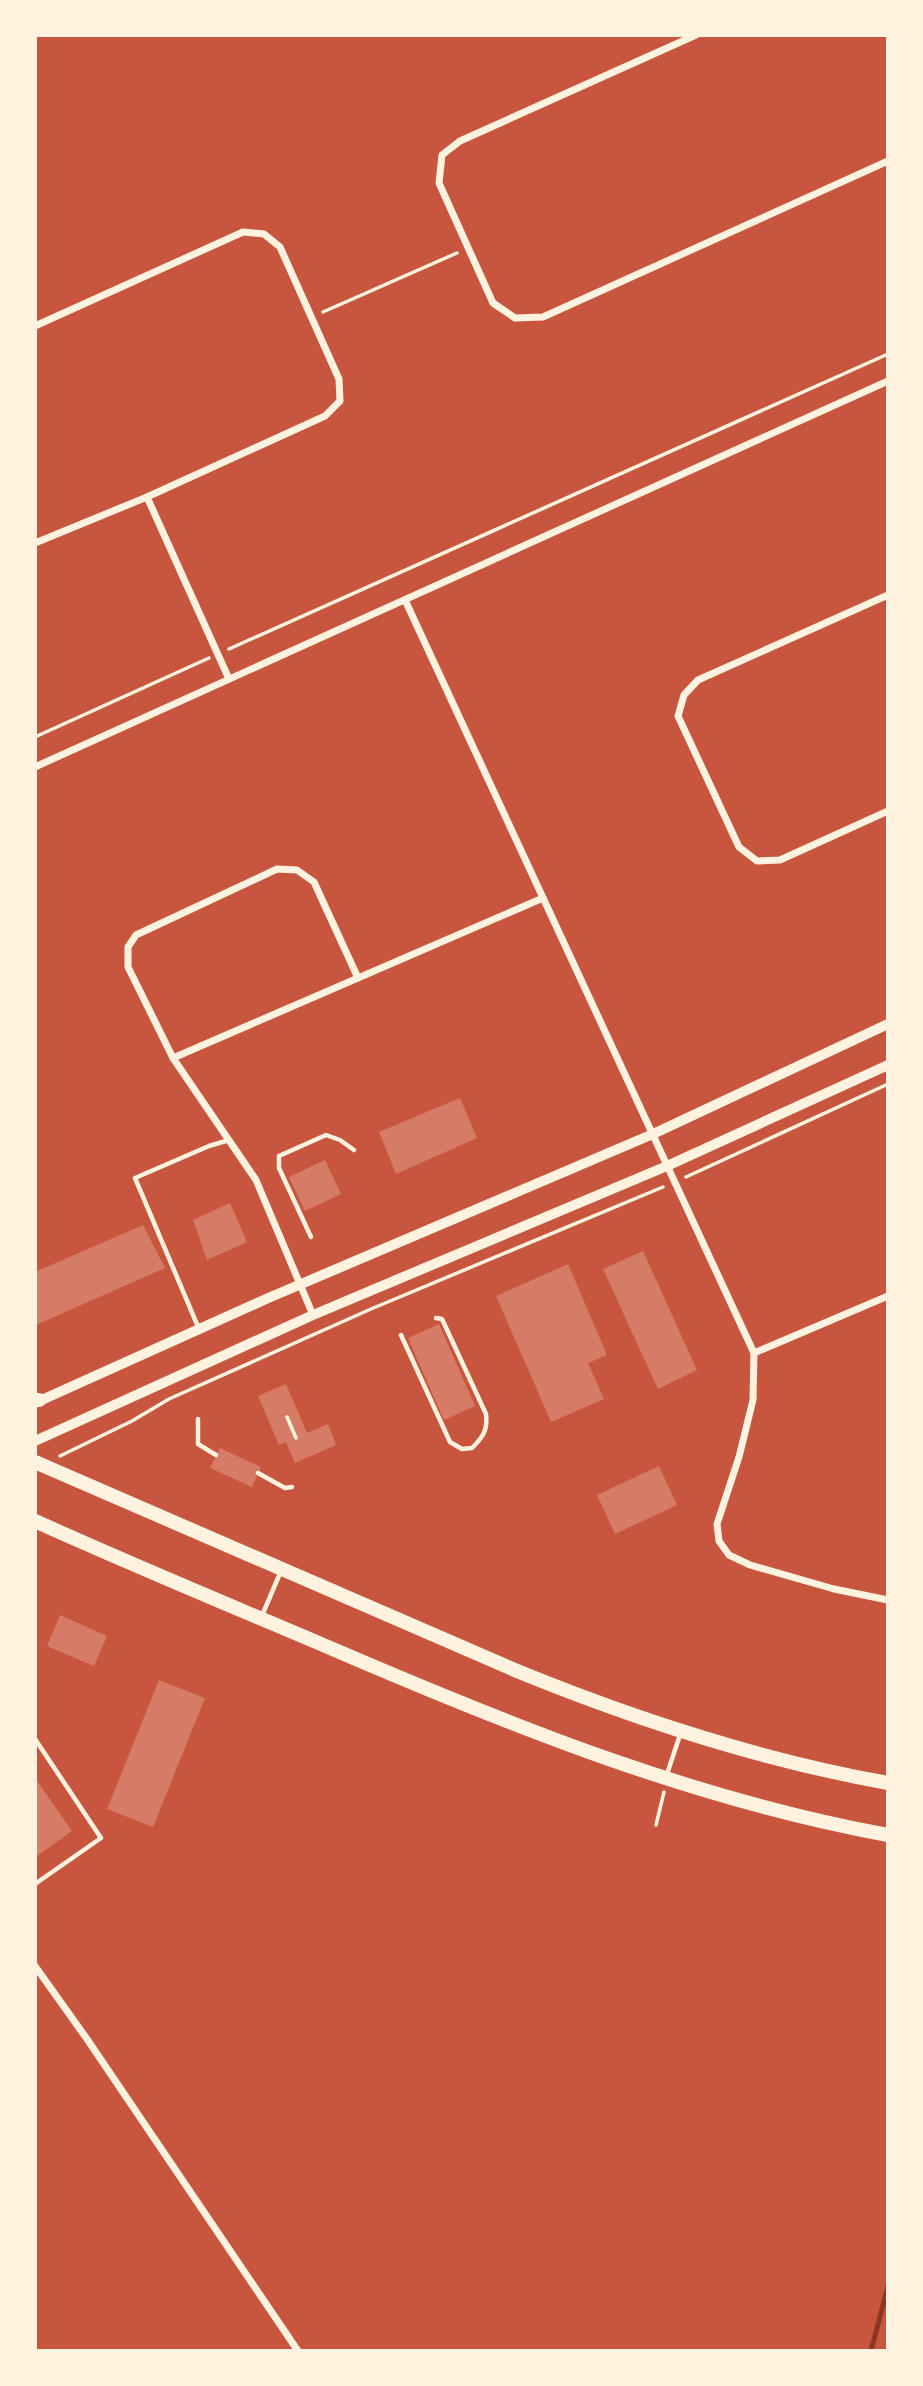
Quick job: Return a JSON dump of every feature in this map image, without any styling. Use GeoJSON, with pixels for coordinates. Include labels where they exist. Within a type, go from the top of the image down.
{"type":"FeatureCollection","features":[{"type":"Feature","properties":{"kind":"highway"},"geometry":{"type":"LineString","coordinates":[[35,1462],[570,1692],[681,1731],[795,1764],[888,1783]]}},
{"type":"Feature","properties":{"kind":"highway"},"geometry":{"type":"LineString","coordinates":[[35,1521],[261,1619],[543,1736],[666,1780],[776,1810],[888,1835]]}},
{"type":"Feature","properties":{"kind":"street"},"geometry":{"type":"LineString","coordinates":[[696,35],[460,141],[442,155],[439,183],[493,303],[515,318],[543,317],[888,161]]}},
{"type":"Feature","properties":{"kind":"street"},"geometry":{"type":"LineString","coordinates":[[35,326],[243,232],[264,234],[280,247],[339,379],[340,401],[326,416],[35,543]]}},
{"type":"Feature","properties":{"kind":"street"},"geometry":{"type":"LineString","coordinates":[[35,767],[888,381]]}},
{"type":"Feature","properties":{"kind":"street"},"geometry":{"type":"LineString","coordinates":[[147,496],[229,679]]}},
{"type":"Feature","properties":{"kind":"street"},"geometry":{"type":"LineString","coordinates":[[888,595],[698,680],[684,695],[678,716],[739,847],[757,861],[780,860],[888,811]]}},
{"type":"Feature","properties":{"kind":"street"},"geometry":{"type":"LineString","coordinates":[[405,600],[754,1353],[753,1400],[739,1457],[717,1524],[719,1541],[729,1555],[750,1565],[834,1589],[888,1600]]}},
{"type":"Feature","properties":{"kind":"street"},"geometry":{"type":"LineString","coordinates":[[313,1315],[256,1180],[173,1058],[128,967],[128,947],[136,935],[277,869],[297,870],[314,882],[358,978]]}},
{"type":"Feature","properties":{"kind":"street"},"geometry":{"type":"LineString","coordinates":[[173,1058],[543,898]]}},
{"type":"Feature","properties":{"kind":"street"},"geometry":{"type":"LineString","coordinates":[[36,1401],[653,1134],[888,1024]]}},
{"type":"Feature","properties":{"kind":"street"},"geometry":{"type":"LineString","coordinates":[[35,1441],[313,1315],[667,1166],[888,1065]]}},
{"type":"Feature","properties":{"kind":"street"},"geometry":{"type":"LineString","coordinates":[[754,1353],[888,1296]]}},
{"type":"Feature","properties":{"kind":"street"},"geometry":{"type":"LineString","coordinates":[[35,1966],[298,2351]]}},
{"type":"Feature","properties":{"kind":"lane"},"geometry":{"type":"LineString","coordinates":[[311,1237],[279,1168],[279,1156],[326,1135],[340,1140],[354,1150]]}},
{"type":"Feature","properties":{"kind":"lane"},"geometry":{"type":"LineString","coordinates":[[199,1330],[135,1178],[229,1140]]}},
{"type":"Feature","properties":{"kind":"lane"},"geometry":{"type":"LineString","coordinates":[[401,1335],[450,1442],[462,1449],[472,1448],[484,1436],[486,1414],[442,1318],[436,1318]]}},
{"type":"Feature","properties":{"kind":"lane"},"geometry":{"type":"LineString","coordinates":[[198,1419],[198,1444],[216,1455]]}},
{"type":"Feature","properties":{"kind":"lane"},"geometry":{"type":"LineString","coordinates":[[258,1474],[285,1488],[292,1487]]}},
{"type":"Feature","properties":{"kind":"lane"},"geometry":{"type":"LineString","coordinates":[[261,1619],[282,1569]]}},
{"type":"Feature","properties":{"kind":"lane"},"geometry":{"type":"LineString","coordinates":[[666,1780],[681,1731]]}},
{"type":"Feature","properties":{"kind":"lane"},"geometry":{"type":"LineString","coordinates":[[35,1739],[102,1838],[35,1884]]}},
{"type":"Feature","properties":{"kind":"path"},"geometry":{"type":"LineString","coordinates":[[311,317],[468,248]]}},
{"type":"Feature","properties":{"kind":"path"},"geometry":{"type":"LineString","coordinates":[[35,737],[888,354]]}},
{"type":"Feature","properties":{"kind":"path"},"geometry":{"type":"LineString","coordinates":[[75,1449],[169,1399],[371,1308]]}},
{"type":"Feature","properties":{"kind":"path"},"geometry":{"type":"LineString","coordinates":[[287,1417],[296,1438]]}},
{"type":"Feature","properties":{"kind":"path"},"geometry":{"type":"LineString","coordinates":[[656,1825],[662,1809],[666,1780]]}},
{"type":"Feature","properties":{"kind":"building"},"geometry":{"type":"Polygon","coordinates":[[[460,1098],[477,1138],[396,1174],[379,1132],[460,1098]]]}},
{"type":"Feature","properties":{"kind":"building"},"geometry":{"type":"Polygon","coordinates":[[[325,1160],[341,1194],[305,1211],[289,1177],[325,1160]]]}},
{"type":"Feature","properties":{"kind":"building"},"geometry":{"type":"Polygon","coordinates":[[[230,1203],[247,1242],[207,1260],[193,1220],[230,1203]]]}},
{"type":"Feature","properties":{"kind":"building"},"geometry":{"type":"Polygon","coordinates":[[[143,1225],[165,1268],[36,1325],[35,1272],[143,1225]]]}},
{"type":"Feature","properties":{"kind":"building"},"geometry":{"type":"Polygon","coordinates":[[[643,1251],[697,1370],[658,1389],[603,1269],[643,1251]]]}},
{"type":"Feature","properties":{"kind":"building"},"geometry":{"type":"Polygon","coordinates":[[[568,1264],[607,1355],[588,1363],[604,1399],[551,1422],[496,1296],[568,1264]]]}},
{"type":"Feature","properties":{"kind":"building"},"geometry":{"type":"Polygon","coordinates":[[[439,1324],[475,1406],[444,1420],[408,1338],[439,1324]]]}},
{"type":"Feature","properties":{"kind":"building"},"geometry":{"type":"Polygon","coordinates":[[[286,1384],[307,1433],[328,1424],[336,1445],[295,1463],[286,1442],[279,1445],[258,1396],[286,1384]]]}},
{"type":"Feature","properties":{"kind":"building"},"geometry":{"type":"Polygon","coordinates":[[[220,1448],[261,1467],[252,1487],[210,1468],[220,1448]]]}},
{"type":"Feature","properties":{"kind":"building"},"geometry":{"type":"Polygon","coordinates":[[[659,1466],[677,1505],[615,1534],[597,1495],[659,1466]]]}},
{"type":"Feature","properties":{"kind":"building"},"geometry":{"type":"Polygon","coordinates":[[[60,1615],[107,1636],[94,1666],[47,1646],[60,1615]]]}},
{"type":"Feature","properties":{"kind":"building"},"geometry":{"type":"Polygon","coordinates":[[[159,1680],[205,1698],[153,1827],[107,1809],[159,1680]]]}},
{"type":"Feature","properties":{"kind":"building"},"geometry":{"type":"Polygon","coordinates":[[[35,1778],[72,1831],[37,1856],[35,1853],[35,1778]]]}},
{"type":"Feature","properties":{"kind":"waterway"},"geometry":{"type":"LineString","coordinates":[[871,2351],[888,2286]]}}]}
